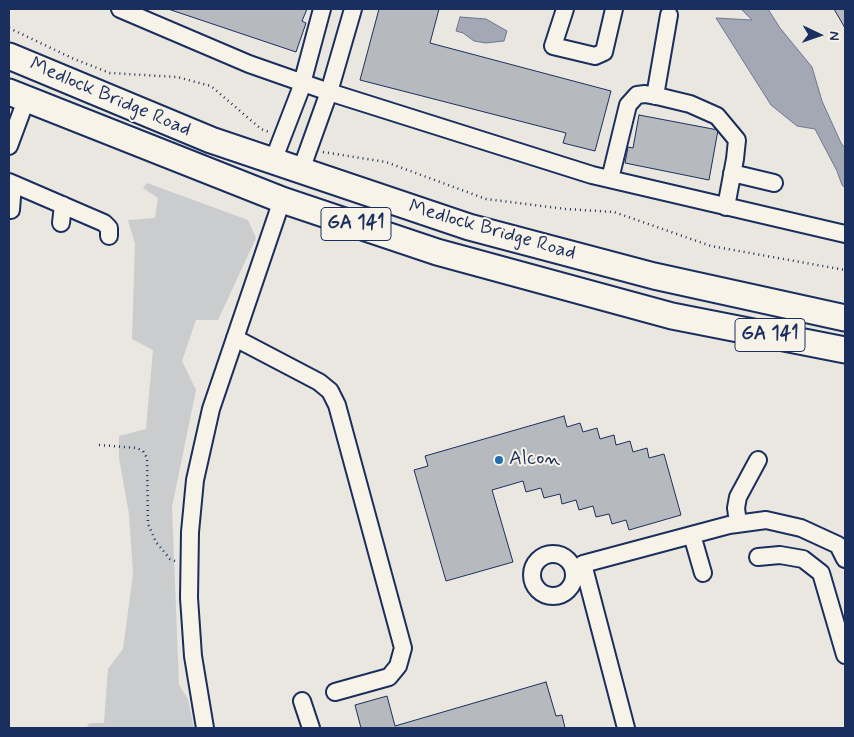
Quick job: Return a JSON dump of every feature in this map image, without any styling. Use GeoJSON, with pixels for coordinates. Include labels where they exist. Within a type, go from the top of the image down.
{"type":"FeatureCollection","features":[{"type":"Feature","properties":{"kind":"highway"},"geometry":{"type":"LineString","coordinates":[[9,41],[24,48],[56,77]]}},
{"type":"Feature","properties":{"kind":"highway","name":"Medlock Bridge Road"},"geometry":{"type":"LineString","coordinates":[[9,56],[211,140],[272,161],[304,160],[469,228],[654,276],[845,318]]}},
{"type":"Feature","properties":{"kind":"highway","name":"Medlock Bridge Road"},"geometry":{"type":"LineString","coordinates":[[17,96],[282,200],[437,252],[672,316],[845,350]]}},
{"type":"Feature","properties":{"kind":"lane"},"geometry":{"type":"LineString","coordinates":[[120,9],[249,64],[329,92],[592,175],[845,234]]}},
{"type":"Feature","properties":{"kind":"lane"},"geometry":{"type":"LineString","coordinates":[[304,160],[329,92],[353,9]]}},
{"type":"Feature","properties":{"kind":"lane"},"geometry":{"type":"LineString","coordinates":[[565,9],[554,46],[595,56],[604,52],[614,9]]}},
{"type":"Feature","properties":{"kind":"lane"},"geometry":{"type":"LineString","coordinates":[[656,96],[669,15]]}},
{"type":"Feature","properties":{"kind":"lane"},"geometry":{"type":"LineString","coordinates":[[272,161],[302,82],[320,16],[346,31]]}},
{"type":"Feature","properties":{"kind":"lane"},"geometry":{"type":"LineString","coordinates":[[610,179],[628,105],[637,95],[646,94],[690,104],[717,116],[737,140],[726,207]]}},
{"type":"Feature","properties":{"kind":"lane"},"geometry":{"type":"LineString","coordinates":[[9,146],[17,96]]}},
{"type":"Feature","properties":{"kind":"lane"},"geometry":{"type":"LineString","coordinates":[[732,173],[774,183]]}},
{"type":"Feature","properties":{"kind":"lane"},"geometry":{"type":"LineString","coordinates":[[11,210],[11,183],[107,225],[109,236]]}},
{"type":"Feature","properties":{"kind":"lane"},"geometry":{"type":"LineString","coordinates":[[205,728],[193,656],[189,598],[192,506],[200,455],[211,410],[282,200]]}},
{"type":"Feature","properties":{"kind":"lane"},"geometry":{"type":"LineString","coordinates":[[61,223],[62,205]]}},
{"type":"Feature","properties":{"kind":"lane"},"geometry":{"type":"LineString","coordinates":[[235,338],[319,382],[330,391],[337,405],[403,648],[398,666],[389,677],[334,692]]}},
{"type":"Feature","properties":{"kind":"lane"},"geometry":{"type":"LineString","coordinates":[[738,523],[736,508],[738,497],[758,460]]}},
{"type":"Feature","properties":{"kind":"lane"},"geometry":{"type":"LineString","coordinates":[[626,728],[578,566],[738,523],[766,520],[801,528],[838,545],[845,559]]}},
{"type":"Feature","properties":{"kind":"lane"},"geometry":{"type":"LineString","coordinates":[[692,535],[703,573]]}},
{"type":"Feature","properties":{"kind":"lane"},"geometry":{"type":"LineString","coordinates":[[758,557],[780,555],[803,559],[821,573],[845,655]]}},
{"type":"Feature","properties":{"kind":"lane"},"geometry":{"type":"LineString","coordinates":[[302,700],[311,728]]}},
{"type":"Feature","properties":{"kind":"path"},"geometry":{"type":"LineString","coordinates":[[9,28],[74,59],[110,73],[177,77],[210,86],[262,129],[282,138]]}},
{"type":"Feature","properties":{"kind":"path"},"geometry":{"type":"LineString","coordinates":[[304,160],[386,162],[486,199],[566,209],[614,212],[711,246],[845,270]]}},
{"type":"Feature","properties":{"kind":"path"},"geometry":{"type":"LineString","coordinates":[[98,445],[137,448],[143,451],[147,458],[148,524],[156,542],[170,559],[190,567]]}},
{"type":"Feature","properties":{"kind":"shaded area"},"geometry":{"type":"Polygon","coordinates":[[[741,9],[768,9],[780,28],[812,67],[822,101],[845,148],[845,188],[815,129],[797,126],[771,105],[716,18],[752,20],[741,9]]]}},
{"type":"Feature","properties":{"kind":"shaded area"},"geometry":{"type":"Polygon","coordinates":[[[460,17],[486,19],[507,31],[504,41],[486,43],[474,41],[463,33],[456,31],[460,17]]]}},
{"type":"Feature","properties":{"kind":"shaded area"},"geometry":{"type":"Polygon","coordinates":[[[147,183],[248,220],[256,238],[218,320],[196,320],[182,361],[196,390],[172,507],[179,685],[188,699],[194,728],[87,728],[88,724],[91,723],[104,723],[108,669],[123,649],[133,574],[129,514],[119,458],[119,436],[146,429],[153,350],[132,339],[135,244],[128,220],[155,218],[158,198],[143,188],[147,183]]]}},
{"type":"Feature","properties":{"kind":"building"},"geometry":{"type":"Polygon","coordinates":[[[168,9],[307,9],[302,21],[306,23],[296,52],[168,9]]]}},
{"type":"Feature","properties":{"kind":"building"},"geometry":{"type":"Polygon","coordinates":[[[379,9],[439,9],[430,43],[611,91],[595,151],[563,143],[566,133],[360,80],[379,9]]]}},
{"type":"Feature","properties":{"kind":"building"},"geometry":{"type":"Polygon","coordinates":[[[834,9],[845,9],[845,28],[834,9]]]}},
{"type":"Feature","properties":{"kind":"building"},"geometry":{"type":"Polygon","coordinates":[[[639,115],[718,130],[709,180],[625,163],[628,147],[633,148],[639,115]]]}},
{"type":"Feature","properties":{"kind":"building"},"geometry":{"type":"Polygon","coordinates":[[[564,416],[567,427],[580,423],[583,432],[597,428],[600,439],[614,435],[616,445],[630,441],[633,452],[647,448],[649,458],[664,454],[681,515],[629,530],[626,520],[612,524],[609,514],[596,517],[593,506],[579,510],[576,500],[562,504],[560,494],[544,498],[541,488],[526,492],[523,481],[492,490],[513,562],[446,581],[414,470],[428,466],[425,456],[564,416]]]}},
{"type":"Feature","properties":{"kind":"building"},"geometry":{"type":"Polygon","coordinates":[[[546,682],[556,716],[562,715],[565,728],[361,728],[355,705],[387,696],[395,726],[546,682]]]}},
{"type":"Feature","properties":{"kind":"place","name":"Alcon"},"geometry":{"type":"Point","coordinates":[499,460]}}]}
